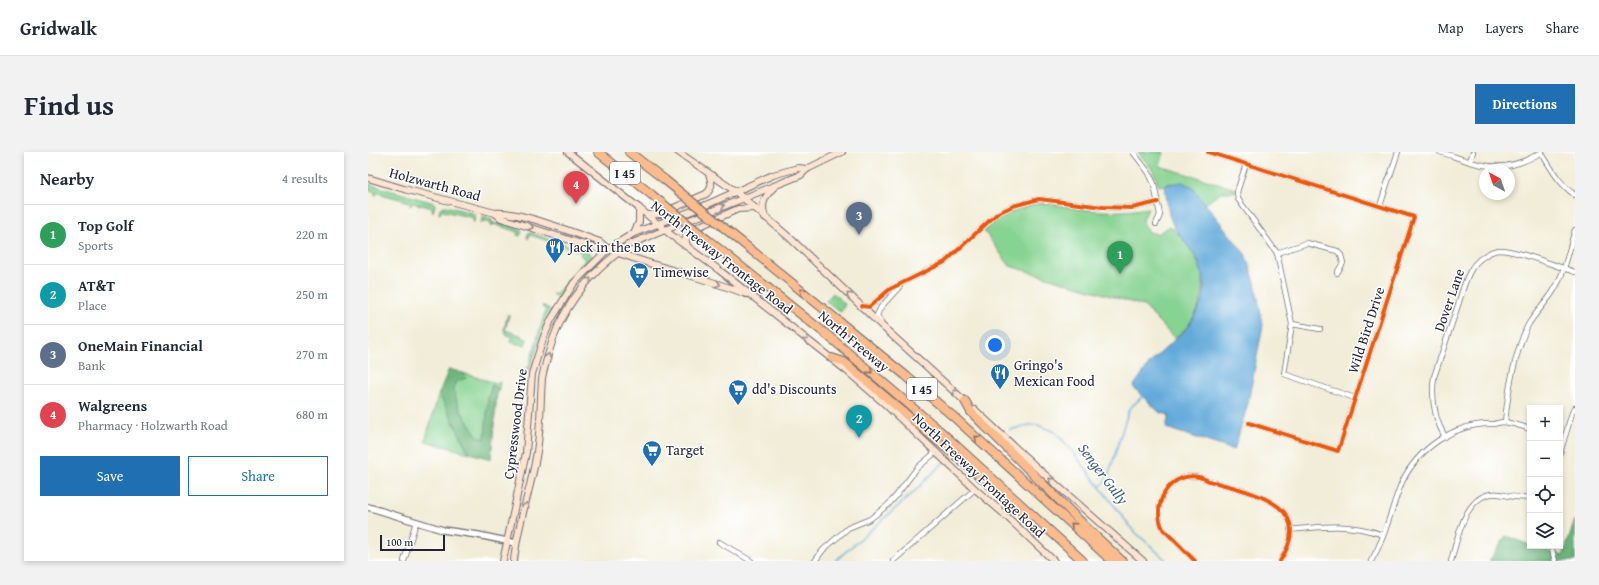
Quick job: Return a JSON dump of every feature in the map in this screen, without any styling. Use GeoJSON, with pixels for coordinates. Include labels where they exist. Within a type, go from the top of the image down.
{"type":"FeatureCollection","features":[{"type":"Feature","properties":{"kind":"highway","name":"North Freeway"},"geometry":{"type":"LineString","coordinates":[[598,152],[832,339],[939,430],[1083,561]]}},
{"type":"Feature","properties":{"kind":"highway","name":"North Freeway"},"geometry":{"type":"LineString","coordinates":[[629,152],[944,408],[1112,561]]}},
{"type":"Feature","properties":{"kind":"highway"},"geometry":{"type":"LineString","coordinates":[[832,358],[844,362],[1027,516],[1066,552],[1077,555]]}},
{"type":"Feature","properties":{"kind":"highway"},"geometry":{"type":"LineString","coordinates":[[965,401],[971,412],[1122,561]]}},
{"type":"Feature","properties":{"kind":"main road","name":"North Freeway Frontage Road"},"geometry":{"type":"LineString","coordinates":[[568,152],[648,215],[664,230],[832,358],[885,404],[1054,561]]}},
{"type":"Feature","properties":{"kind":"main road"},"geometry":{"type":"LineString","coordinates":[[678,152],[735,191],[794,242],[883,327],[1035,466],[1144,561]]}},
{"type":"Feature","properties":{"kind":"main road","name":"Cypresswood Drive"},"geometry":{"type":"LineString","coordinates":[[514,561],[516,543],[537,456],[542,377],[553,338],[565,311],[581,288],[610,258],[628,245],[776,185],[801,174],[807,169],[842,152]]}},
{"type":"Feature","properties":{"kind":"main road","name":"Cypresswood Drive"},"geometry":{"type":"LineString","coordinates":[[504,561],[506,542],[526,454],[532,374],[542,339],[551,320],[574,283],[608,249],[634,233],[710,203],[773,175],[798,168],[807,169]]}},
{"type":"Feature","properties":{"kind":"main road"},"geometry":{"type":"LineString","coordinates":[[648,215],[660,214],[706,194],[712,186],[710,174]]}},
{"type":"Feature","properties":{"kind":"main road","name":"Holzwarth Road"},"geometry":{"type":"LineString","coordinates":[[368,178],[495,213],[502,212],[533,220],[600,242],[608,249],[618,253],[727,286],[753,297]]}},
{"type":"Feature","properties":{"kind":"main road"},"geometry":{"type":"LineString","coordinates":[[765,217],[763,202],[776,185]]}},
{"type":"Feature","properties":{"kind":"main road"},"geometry":{"type":"LineString","coordinates":[[634,233],[639,222],[639,208]]}},
{"type":"Feature","properties":{"kind":"main road"},"geometry":{"type":"LineString","coordinates":[[688,248],[685,240],[687,234],[691,230],[733,211],[744,208],[755,208]]}},
{"type":"Feature","properties":{"kind":"main road","name":"Holzwarth Road"},"geometry":{"type":"LineString","coordinates":[[495,213],[501,218],[588,246],[598,249],[608,249]]}},
{"type":"Feature","properties":{"kind":"main road"},"geometry":{"type":"LineString","coordinates":[[588,246],[593,254],[594,262]]}},
{"type":"Feature","properties":{"kind":"main road"},"geometry":{"type":"LineString","coordinates":[[532,374],[542,377]]}},
{"type":"Feature","properties":{"kind":"main road"},"geometry":{"type":"LineString","coordinates":[[526,454],[537,456]]}},
{"type":"Feature","properties":{"kind":"street"},"geometry":{"type":"LineString","coordinates":[[1133,152],[1149,173],[1154,184],[1160,216],[1156,224]]}},
{"type":"Feature","properties":{"kind":"street"},"geometry":{"type":"LineString","coordinates":[[1208,152],[1380,206],[1398,152]]}},
{"type":"Feature","properties":{"kind":"street"},"geometry":{"type":"LineString","coordinates":[[1440,152],[1491,167],[1508,167],[1522,163],[1541,152],[1560,182],[1575,196]]}},
{"type":"Feature","properties":{"kind":"street"},"geometry":{"type":"LineString","coordinates":[[1470,161],[1473,152]]}},
{"type":"Feature","properties":{"kind":"street"},"geometry":{"type":"LineString","coordinates":[[1246,164],[1237,192],[1238,199],[1276,253],[1292,324],[1284,374],[1355,398]]}},
{"type":"Feature","properties":{"kind":"street"},"geometry":{"type":"LineString","coordinates":[[862,306],[869,307],[890,289],[945,262],[998,213],[1013,206],[1039,199],[1103,207],[1132,208],[1158,202]]}},
{"type":"Feature","properties":{"kind":"street","name":"Wild Bird Drive"},"geometry":{"type":"LineString","coordinates":[[1249,423],[1338,451],[1414,216],[1380,206]]}},
{"type":"Feature","properties":{"kind":"street"},"geometry":{"type":"LineString","coordinates":[[1505,422],[1510,384],[1527,329],[1534,315],[1554,291],[1564,268],[1575,230]]}},
{"type":"Feature","properties":{"kind":"street"},"geometry":{"type":"LineString","coordinates":[[1276,253],[1307,242],[1337,251],[1341,255],[1343,263],[1337,273]]}},
{"type":"Feature","properties":{"kind":"street","name":"Dover Lane"},"geometry":{"type":"LineString","coordinates":[[1445,437],[1435,415],[1433,395],[1434,383],[1472,267],[1481,258],[1498,250],[1519,254],[1575,272]]}},
{"type":"Feature","properties":{"kind":"street"},"geometry":{"type":"LineString","coordinates":[[883,327],[877,315],[881,307],[901,284]]}},
{"type":"Feature","properties":{"kind":"street"},"geometry":{"type":"LineString","coordinates":[[1292,324],[1320,328]]}},
{"type":"Feature","properties":{"kind":"street"},"geometry":{"type":"LineString","coordinates":[[1563,436],[1575,408]]}},
{"type":"Feature","properties":{"kind":"street"},"geometry":{"type":"LineString","coordinates":[[1371,561],[1383,535],[1402,483],[1420,456],[1445,437],[1469,427],[1505,422],[1527,428]]}},
{"type":"Feature","properties":{"kind":"street"},"geometry":{"type":"LineString","coordinates":[[815,561],[823,550],[848,528],[870,519],[888,505],[917,468],[936,452]]}},
{"type":"Feature","properties":{"kind":"street"},"geometry":{"type":"LineString","coordinates":[[1195,561],[1163,529],[1158,513],[1160,502],[1165,491],[1173,482],[1187,477],[1204,478],[1209,481],[1258,495],[1275,503],[1287,517],[1291,537],[1286,553],[1280,561]]}},
{"type":"Feature","properties":{"kind":"street"},"geometry":{"type":"LineString","coordinates":[[893,561],[975,489]]}},
{"type":"Feature","properties":{"kind":"street"},"geometry":{"type":"LineString","coordinates":[[1451,561],[1465,517],[1468,510],[1476,502],[1482,498],[1494,494],[1521,498],[1527,497]]}},
{"type":"Feature","properties":{"kind":"street"},"geometry":{"type":"LineString","coordinates":[[368,507],[449,532],[478,535],[516,543]]}},
{"type":"Feature","properties":{"kind":"street"},"geometry":{"type":"LineString","coordinates":[[404,561],[416,522]]}},
{"type":"Feature","properties":{"kind":"street"},"geometry":{"type":"LineString","coordinates":[[1290,530],[1348,526],[1366,529],[1383,535]]}},
{"type":"Feature","properties":{"kind":"street"},"geometry":{"type":"LineString","coordinates":[[719,542],[751,561]]}},
{"type":"Feature","properties":{"kind":"street"},"geometry":{"type":"LineString","coordinates":[[1552,549],[1555,561]]}},
{"type":"Feature","properties":{"kind":"green space"},"geometry":{"type":"Polygon","coordinates":[[[1138,152],[1164,152],[1160,166],[1236,189],[1235,192],[1222,192],[1205,204],[1192,187],[1172,183],[1159,186],[1153,171],[1138,152]]]}},
{"type":"Feature","properties":{"kind":"green space"},"geometry":{"type":"Polygon","coordinates":[[[368,184],[434,203],[435,205],[433,212],[433,208],[413,203],[410,206],[410,202],[378,193],[375,196],[375,192],[368,189],[368,184]]]}},
{"type":"Feature","properties":{"kind":"green space"},"geometry":{"type":"Polygon","coordinates":[[[1040,203],[1105,211],[1130,211],[1148,208],[1143,220],[1144,226],[1149,232],[1157,234],[1170,226],[1194,255],[1202,276],[1203,288],[1201,300],[1188,326],[1174,338],[1144,306],[1010,266],[984,231],[1003,216],[1024,207],[1040,203]]]}},
{"type":"Feature","properties":{"kind":"green space"},"geometry":{"type":"Polygon","coordinates":[[[445,206],[476,214],[474,222],[474,218],[443,211],[439,214],[440,208],[445,206]]]}},
{"type":"Feature","properties":{"kind":"green space"},"geometry":{"type":"Polygon","coordinates":[[[484,216],[492,219],[491,222],[499,225],[500,221],[520,229],[522,231],[520,236],[517,235],[518,232],[494,224],[491,227],[492,223],[482,221],[481,224],[482,218],[484,216]]]}},
{"type":"Feature","properties":{"kind":"green space"},"geometry":{"type":"Polygon","coordinates":[[[529,232],[588,252],[592,256],[591,261],[561,297],[558,298],[552,294],[555,295],[585,260],[580,255],[581,252],[530,235],[528,239],[527,236],[529,232]]]}},
{"type":"Feature","properties":{"kind":"green space"},"geometry":{"type":"Polygon","coordinates":[[[833,293],[845,304],[841,312],[826,301],[833,293]]]}},
{"type":"Feature","properties":{"kind":"green space"},"geometry":{"type":"Polygon","coordinates":[[[542,306],[551,310],[552,313],[539,342],[530,370],[525,370],[525,368],[528,369],[546,309],[542,306]]]}},
{"type":"Feature","properties":{"kind":"green space"},"geometry":{"type":"Polygon","coordinates":[[[508,314],[505,330],[523,336],[522,338],[527,339],[525,345],[512,343],[509,340],[512,340],[513,337],[507,335],[504,329],[508,314]]]}},
{"type":"Feature","properties":{"kind":"green space"},"geometry":{"type":"Polygon","coordinates":[[[449,369],[463,373],[466,378],[455,382],[455,396],[461,411],[478,437],[485,439],[488,399],[492,385],[499,389],[497,393],[491,459],[469,453],[439,393],[449,369]]]}},
{"type":"Feature","properties":{"kind":"green space"},"geometry":{"type":"Polygon","coordinates":[[[463,373],[498,384],[500,381],[499,389],[492,385],[488,399],[485,439],[478,437],[465,418],[458,404],[454,389],[455,382],[465,378],[463,373]]]}},
{"type":"Feature","properties":{"kind":"green space"},"geometry":{"type":"Polygon","coordinates":[[[439,393],[469,453],[425,441],[439,393]]]}},
{"type":"Feature","properties":{"kind":"green space"},"geometry":{"type":"Polygon","coordinates":[[[1575,520],[1575,561],[1489,561],[1506,536],[1527,544],[1527,549],[1543,549],[1563,556],[1575,520]]]}},
{"type":"Feature","properties":{"kind":"water"},"geometry":{"type":"Polygon","coordinates":[[[1182,182],[1192,187],[1245,254],[1255,282],[1263,325],[1248,403],[1234,450],[1166,428],[1169,415],[1159,412],[1133,387],[1150,363],[1189,326],[1202,302],[1204,280],[1198,260],[1174,227],[1169,215],[1165,185],[1182,182]]]}},
{"type":"Feature","properties":{"kind":"waterway"},"geometry":{"type":"LineString","coordinates":[[1100,486],[1107,480],[1129,409],[1143,396]]}},
{"type":"Feature","properties":{"kind":"waterway","name":"Senger Gully"},"geometry":{"type":"LineString","coordinates":[[1010,430],[1029,425],[1038,425],[1055,432],[1069,447],[1133,530],[1167,561]]}},
{"type":"Feature","properties":{"kind":"waterway","name":"Senger Gully"},"geometry":{"type":"LineString","coordinates":[[835,561],[911,495],[943,463]]}},
{"type":"Feature","properties":{"kind":"cycle path"},"geometry":{"type":"LineString","coordinates":[[1208,152],[1414,217],[1338,451],[1249,423]]}},
{"type":"Feature","properties":{"kind":"cycle path"},"geometry":{"type":"LineString","coordinates":[[862,306],[869,307],[890,289],[945,262],[998,213],[1013,206],[1039,199],[1103,207],[1132,208],[1158,202]]}},
{"type":"Feature","properties":{"kind":"cycle path"},"geometry":{"type":"LineString","coordinates":[[1195,561],[1163,529],[1159,518],[1163,496],[1169,487],[1177,480],[1187,477],[1198,477],[1242,490],[1274,503],[1285,513],[1291,526],[1290,541],[1280,561]]}},
{"type":"Feature","properties":{"kind":"place","name":"Walgreens"},"geometry":{"type":"Point","coordinates":[576,204]}},
{"type":"Feature","properties":{"kind":"place","name":"OneMain Financial"},"geometry":{"type":"Point","coordinates":[859,235]}},
{"type":"Feature","properties":{"kind":"place","name":"Jack in the Box"},"geometry":{"type":"Point","coordinates":[555,264]}},
{"type":"Feature","properties":{"kind":"place","name":"Top Golf"},"geometry":{"type":"Point","coordinates":[1120,274]}},
{"type":"Feature","properties":{"kind":"place","name":"Timewise"},"geometry":{"type":"Point","coordinates":[639,289]}},
{"type":"Feature","properties":{"kind":"place","name":"Gringo's Mexican Food"},"geometry":{"type":"Point","coordinates":[1000,390]}},
{"type":"Feature","properties":{"kind":"place","name":"dd's Discounts"},"geometry":{"type":"Point","coordinates":[738,406]}},
{"type":"Feature","properties":{"kind":"place","name":"AT&T"},"geometry":{"type":"Point","coordinates":[859,438]}},
{"type":"Feature","properties":{"kind":"place","name":"Target"},"geometry":{"type":"Point","coordinates":[652,467]}}]}
